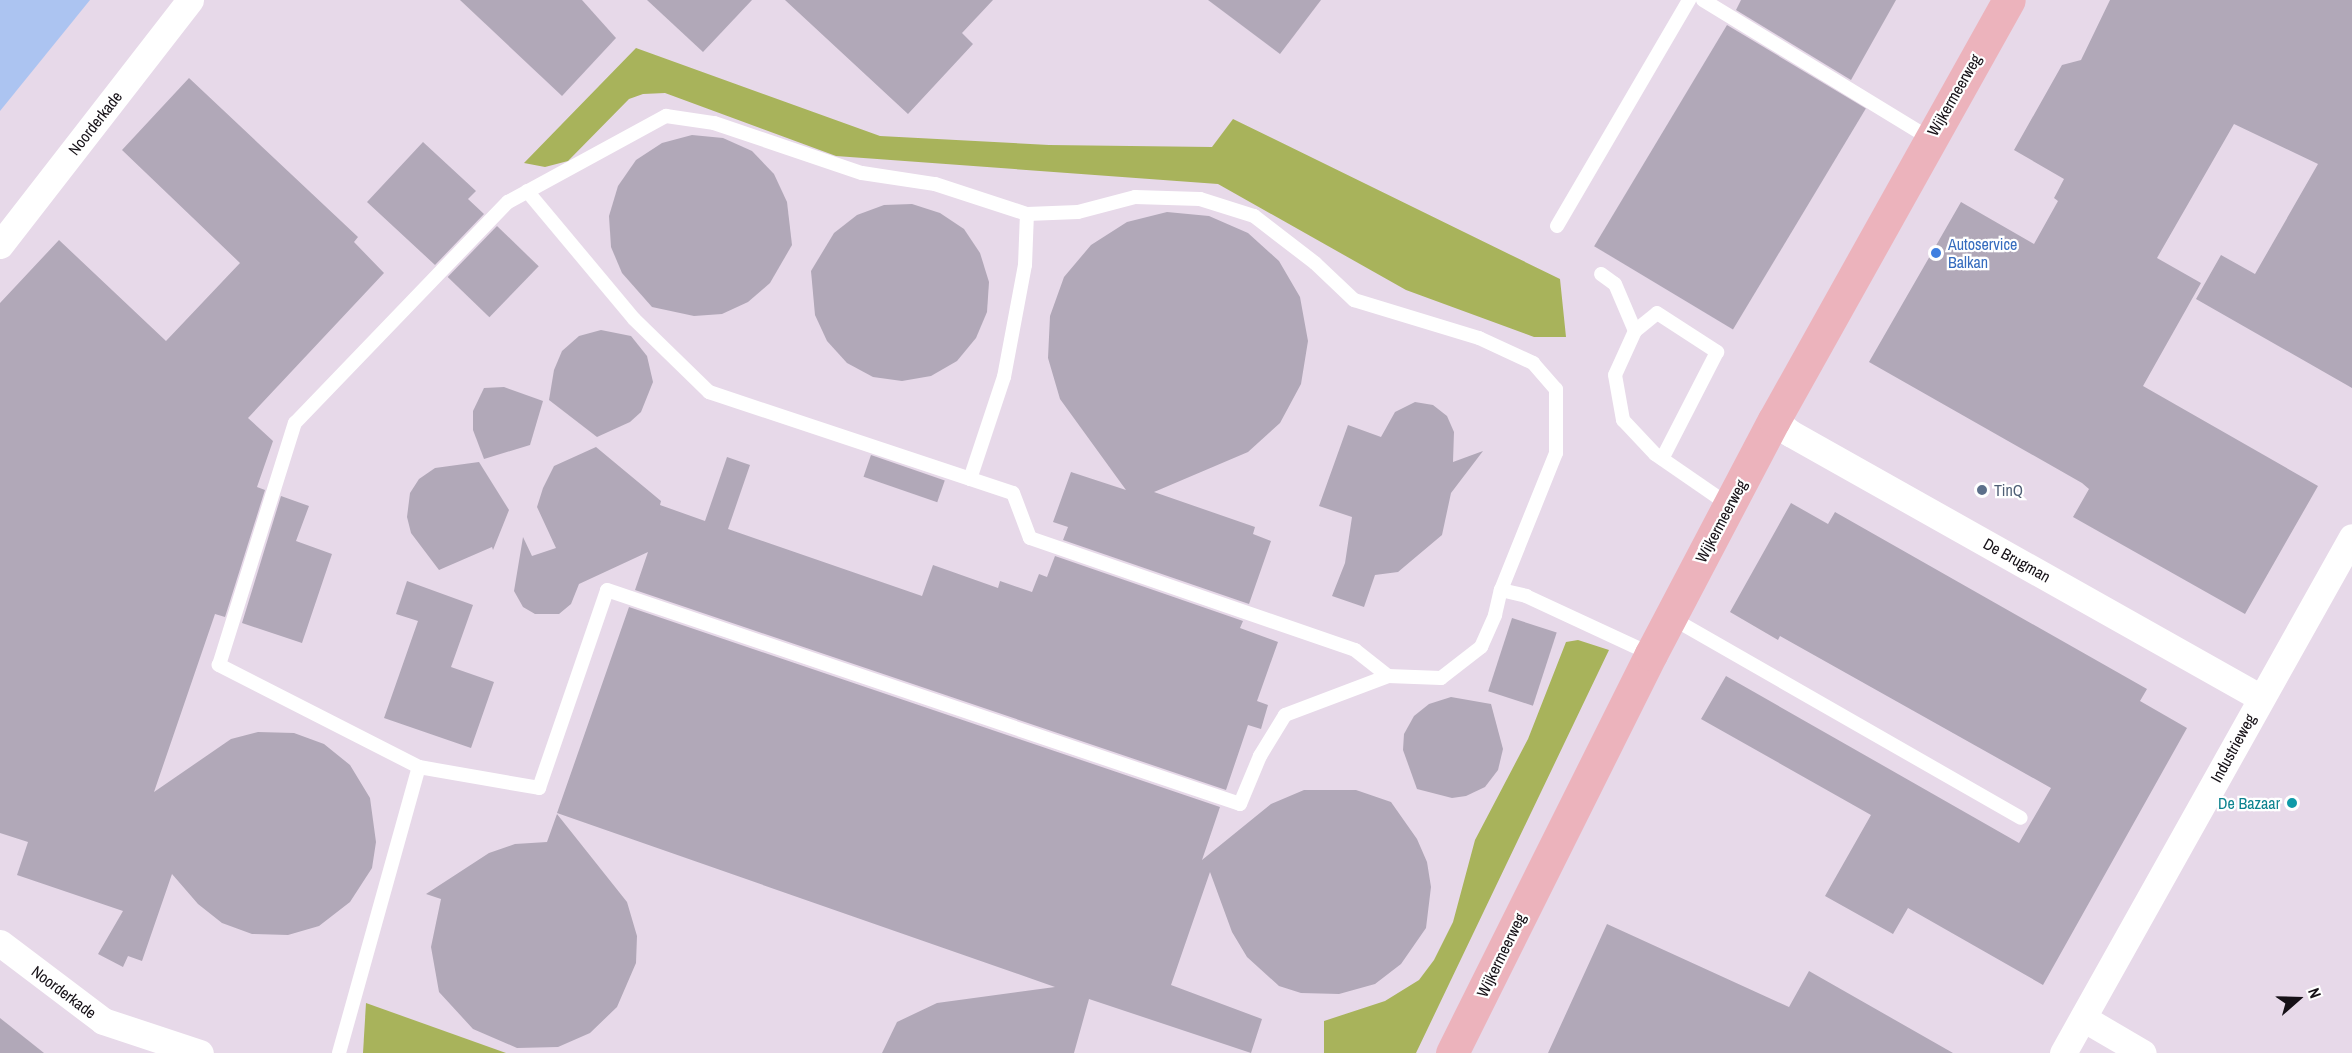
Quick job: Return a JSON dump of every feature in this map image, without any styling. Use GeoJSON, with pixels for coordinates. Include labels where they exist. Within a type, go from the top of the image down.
{"type":"FeatureCollection","features":[{"type":"Feature","properties":{"kind":"main road","name":"Wijkermeerweg"},"geometry":{"type":"LineString","coordinates":[[1452,1053],[1670,616],[1774,420],[1929,138],[2009,0]]}},
{"type":"Feature","properties":{"kind":"street","name":"Noorderkade"},"geometry":{"type":"LineString","coordinates":[[0,245],[190,0]]}},
{"type":"Feature","properties":{"kind":"street","name":"De Brugman"},"geometry":{"type":"LineString","coordinates":[[1774,420],[1790,434],[2261,698]]}},
{"type":"Feature","properties":{"kind":"street","name":"Industrieweg"},"geometry":{"type":"LineString","coordinates":[[2063,1053],[2352,537]]}},
{"type":"Feature","properties":{"kind":"street","name":"Noorderkade"},"geometry":{"type":"LineString","coordinates":[[0,943],[103,1022],[200,1053]]}},
{"type":"Feature","properties":{"kind":"street"},"geometry":{"type":"LineString","coordinates":[[2083,1018],[2143,1053]]}},
{"type":"Feature","properties":{"kind":"lane"},"geometry":{"type":"LineString","coordinates":[[1557,226],[1689,0]]}},
{"type":"Feature","properties":{"kind":"lane"},"geometry":{"type":"LineString","coordinates":[[1702,0],[1929,138]]}},
{"type":"Feature","properties":{"kind":"lane"},"geometry":{"type":"LineString","coordinates":[[666,116],[714,123],[862,173],[935,184],[1027,214],[1078,212],[1136,197],[1200,199],[1254,216],[1315,263],[1354,300],[1479,338],[1533,363],[1556,389],[1557,453],[1501,590],[1496,615],[1481,647],[1441,678],[1388,676],[1285,715],[1260,756],[1240,804],[607,590],[539,788],[419,767],[219,665],[295,423],[508,202],[527,191],[666,116]]}},
{"type":"Feature","properties":{"kind":"lane"},"geometry":{"type":"LineString","coordinates":[[527,191],[634,319],[709,392],[1012,493],[1030,538],[1355,650],[1388,676]]}},
{"type":"Feature","properties":{"kind":"lane"},"geometry":{"type":"LineString","coordinates":[[970,479],[1004,377],[1025,265],[1027,214]]}},
{"type":"Feature","properties":{"kind":"lane"},"geometry":{"type":"LineString","coordinates":[[1601,274],[1615,284],[1635,331]]}},
{"type":"Feature","properties":{"kind":"lane"},"geometry":{"type":"LineString","coordinates":[[1662,459],[1717,352],[1657,313],[1635,331],[1615,375],[1623,420],[1662,459],[1729,505]]}},
{"type":"Feature","properties":{"kind":"lane"},"geometry":{"type":"LineString","coordinates":[[1501,590],[1526,596],[1651,654]]}},
{"type":"Feature","properties":{"kind":"lane"},"geometry":{"type":"LineString","coordinates":[[1670,616],[2021,818]]}},
{"type":"Feature","properties":{"kind":"lane"},"geometry":{"type":"LineString","coordinates":[[339,1053],[419,767]]}},
{"type":"Feature","properties":{"kind":"green space"},"geometry":{"type":"Polygon","coordinates":[[[636,48],[880,136],[1049,145],[1212,147],[1233,119],[1560,279],[1566,337],[1534,337],[1406,290],[1218,184],[836,156],[665,93],[643,94],[629,99],[568,161],[545,167],[524,163],[636,48]]]}},
{"type":"Feature","properties":{"kind":"green space"},"geometry":{"type":"Polygon","coordinates":[[[1578,640],[1609,650],[1416,1053],[1324,1053],[1324,1021],[1385,1001],[1419,980],[1434,960],[1453,922],[1475,840],[1528,739],[1566,642],[1578,640]]]}},
{"type":"Feature","properties":{"kind":"green space"},"geometry":{"type":"Polygon","coordinates":[[[366,1003],[506,1053],[363,1053],[366,1003]]]}},
{"type":"Feature","properties":{"kind":"water"},"geometry":{"type":"Polygon","coordinates":[[[0,0],[90,0],[0,111],[0,0]]]}},
{"type":"Feature","properties":{"kind":"building"},"geometry":{"type":"Polygon","coordinates":[[[460,0],[582,0],[616,38],[562,96],[460,0]]]}},
{"type":"Feature","properties":{"kind":"building"},"geometry":{"type":"Polygon","coordinates":[[[647,0],[752,0],[703,52],[647,0]]]}},
{"type":"Feature","properties":{"kind":"building"},"geometry":{"type":"Polygon","coordinates":[[[785,0],[993,0],[962,33],[973,44],[908,114],[785,0]]]}},
{"type":"Feature","properties":{"kind":"building"},"geometry":{"type":"Polygon","coordinates":[[[1208,0],[1321,0],[1280,54],[1208,0]]]}},
{"type":"Feature","properties":{"kind":"building"},"geometry":{"type":"Polygon","coordinates":[[[1741,0],[1896,0],[1851,80],[1736,10],[1741,0]]]}},
{"type":"Feature","properties":{"kind":"building"},"geometry":{"type":"Polygon","coordinates":[[[2110,0],[2352,0],[2352,388],[2196,299],[2221,255],[2255,274],[2318,164],[2234,124],[2157,258],[2201,283],[2143,386],[2318,486],[2245,614],[2073,517],[2089,489],[2082,483],[1869,362],[1961,202],[2034,244],[2058,201],[2054,198],[2064,179],[2014,150],[2062,65],[2081,60],[2110,0]]]}},
{"type":"Feature","properties":{"kind":"building"},"geometry":{"type":"Polygon","coordinates":[[[1727,25],[1866,108],[1733,330],[1594,246],[1727,25]]]}},
{"type":"Feature","properties":{"kind":"building"},"geometry":{"type":"Polygon","coordinates":[[[189,78],[358,237],[354,242],[384,273],[248,418],[273,441],[257,487],[265,490],[225,617],[215,614],[154,792],[231,739],[258,732],[294,733],[324,744],[350,765],[370,798],[376,842],[372,868],[350,902],[319,926],[288,935],[252,934],[222,923],[198,904],[172,874],[142,961],[128,956],[123,967],[98,954],[123,911],[17,875],[28,842],[0,833],[0,303],[59,240],[166,341],[240,263],[122,150],[189,78]]]}},
{"type":"Feature","properties":{"kind":"building"},"geometry":{"type":"Polygon","coordinates":[[[692,135],[723,138],[752,151],[774,174],[787,202],[792,245],[770,283],[748,302],[722,314],[694,316],[652,307],[622,273],[611,247],[609,216],[618,186],[636,160],[662,143],[692,135]]]}},
{"type":"Feature","properties":{"kind":"building"},"geometry":{"type":"Polygon","coordinates":[[[423,142],[476,191],[468,199],[484,214],[435,265],[367,202],[423,142]]]}},
{"type":"Feature","properties":{"kind":"building"},"geometry":{"type":"Polygon","coordinates":[[[912,204],[940,213],[964,229],[980,253],[989,282],[987,312],[976,338],[957,361],[931,376],[902,381],[873,377],[847,363],[827,341],[815,315],[811,271],[834,233],[857,215],[884,205],[912,204]]]}},
{"type":"Feature","properties":{"kind":"building"},"geometry":{"type":"Polygon","coordinates":[[[1167,212],[1209,216],[1248,233],[1279,261],[1300,297],[1308,341],[1301,384],[1280,423],[1248,452],[1154,492],[1255,527],[1253,534],[1271,541],[1249,604],[1063,540],[1068,527],[1053,522],[1071,472],[1126,490],[1060,399],[1048,358],[1050,316],[1064,277],[1091,245],[1127,222],[1167,212]]]}},
{"type":"Feature","properties":{"kind":"building"},"geometry":{"type":"Polygon","coordinates":[[[497,226],[539,266],[489,317],[448,277],[497,226]]]}},
{"type":"Feature","properties":{"kind":"building"},"geometry":{"type":"Polygon","coordinates":[[[601,330],[631,336],[647,356],[653,382],[641,412],[630,422],[597,437],[549,400],[554,370],[562,351],[579,336],[601,330]]]}},
{"type":"Feature","properties":{"kind":"building"},"geometry":{"type":"Polygon","coordinates":[[[504,387],[543,401],[530,445],[484,459],[473,430],[473,411],[484,388],[504,387]]]}},
{"type":"Feature","properties":{"kind":"building"},"geometry":{"type":"Polygon","coordinates":[[[1415,402],[1433,405],[1447,416],[1454,432],[1453,462],[1483,451],[1451,493],[1442,535],[1398,572],[1375,575],[1364,607],[1332,596],[1345,563],[1352,517],[1319,506],[1348,425],[1381,437],[1395,412],[1415,402]]]}},
{"type":"Feature","properties":{"kind":"building"},"geometry":{"type":"Polygon","coordinates":[[[596,447],[661,501],[660,505],[705,521],[727,457],[750,465],[728,529],[922,596],[933,565],[998,588],[1000,581],[1032,592],[1039,574],[1047,577],[1055,556],[1243,621],[1240,628],[1278,642],[1257,701],[1268,705],[1261,729],[1248,725],[1226,790],[635,590],[648,552],[579,584],[571,604],[559,614],[535,614],[523,607],[514,591],[523,537],[532,556],[556,548],[537,507],[543,488],[554,466],[596,447]]]}},
{"type":"Feature","properties":{"kind":"building"},"geometry":{"type":"Polygon","coordinates":[[[871,455],[945,480],[937,502],[864,477],[871,455]]]}},
{"type":"Feature","properties":{"kind":"building"},"geometry":{"type":"Polygon","coordinates":[[[479,462],[509,510],[493,550],[492,547],[439,570],[411,533],[407,517],[410,493],[419,479],[435,468],[479,462]]]}},
{"type":"Feature","properties":{"kind":"building"},"geometry":{"type":"Polygon","coordinates":[[[281,496],[309,506],[296,541],[332,554],[302,643],[242,623],[281,496]]]}},
{"type":"Feature","properties":{"kind":"building"},"geometry":{"type":"Polygon","coordinates":[[[1791,503],[1828,524],[1835,512],[2147,689],[2140,701],[2187,728],[2043,985],[1908,908],[1893,934],[1825,896],[1871,815],[1701,719],[1726,676],[2019,843],[2051,788],[1780,636],[1778,640],[1730,612],[1791,503]]]}},
{"type":"Feature","properties":{"kind":"building"},"geometry":{"type":"Polygon","coordinates":[[[407,581],[473,605],[451,667],[494,682],[471,748],[384,718],[418,621],[396,614],[407,581]]]}},
{"type":"Feature","properties":{"kind":"building"},"geometry":{"type":"Polygon","coordinates":[[[629,607],[1220,807],[1202,860],[1271,804],[1304,790],[1356,790],[1391,802],[1417,839],[1427,862],[1431,887],[1426,928],[1401,964],[1375,984],[1339,994],[1301,993],[1279,986],[1247,957],[1232,932],[1210,872],[1171,985],[1262,1019],[1251,1053],[1089,999],[1074,1053],[882,1053],[897,1022],[937,1003],[1055,987],[557,813],[629,607]]]}},
{"type":"Feature","properties":{"kind":"building"},"geometry":{"type":"Polygon","coordinates":[[[1512,618],[1557,633],[1533,706],[1488,691],[1512,618]]]}},
{"type":"Feature","properties":{"kind":"building"},"geometry":{"type":"Polygon","coordinates":[[[1451,697],[1491,704],[1503,749],[1498,770],[1485,787],[1466,796],[1452,798],[1417,789],[1403,750],[1404,734],[1414,716],[1429,704],[1451,697]]]}},
{"type":"Feature","properties":{"kind":"building"},"geometry":{"type":"Polygon","coordinates":[[[557,814],[627,902],[637,936],[636,963],[617,1007],[590,1033],[558,1047],[517,1048],[473,1029],[439,992],[431,947],[441,899],[426,894],[489,853],[515,844],[547,842],[557,814]]]}},
{"type":"Feature","properties":{"kind":"building"},"geometry":{"type":"Polygon","coordinates":[[[1607,924],[1789,1007],[1809,971],[1953,1053],[1548,1053],[1607,924]]]}},
{"type":"Feature","properties":{"kind":"building"},"geometry":{"type":"Polygon","coordinates":[[[0,1018],[44,1053],[0,1053],[0,1018]]]}},
{"type":"Feature","properties":{"kind":"place","name":"Autoservice Balkan"},"geometry":{"type":"Point","coordinates":[1936,253]}},
{"type":"Feature","properties":{"kind":"place","name":"TinQ"},"geometry":{"type":"Point","coordinates":[1982,490]}},
{"type":"Feature","properties":{"kind":"place","name":"De Bazaar"},"geometry":{"type":"Point","coordinates":[2292,803]}}]}
